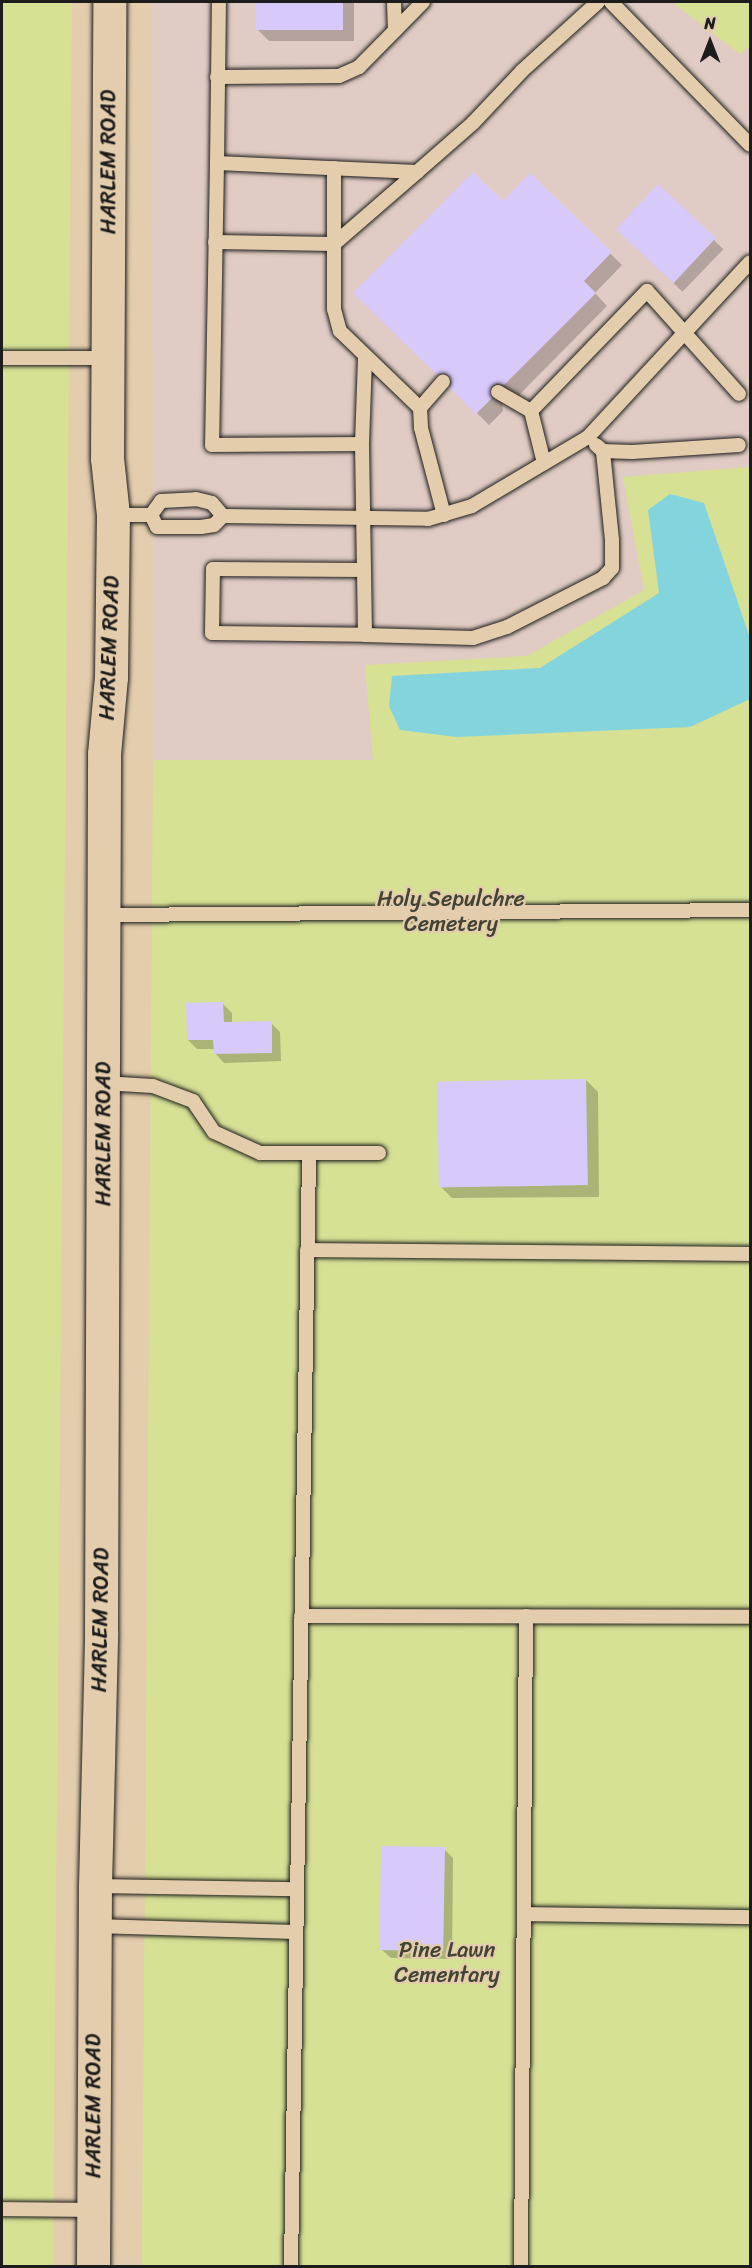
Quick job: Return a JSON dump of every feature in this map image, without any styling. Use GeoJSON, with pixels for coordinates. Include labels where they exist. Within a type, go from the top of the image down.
{"type":"FeatureCollection","features":[{"type":"Feature","properties":{"kind":"main road","name":"HARLEM ROAD"},"geometry":{"type":"LineString","coordinates":[[93,2266],[94,1926],[101,1632],[104,754],[111,677],[113,515],[107,458],[109,2]]}},
{"type":"Feature","properties":{"kind":"lane"},"geometry":{"type":"LineString","coordinates":[[219,2],[212,445],[362,444]]}},
{"type":"Feature","properties":{"kind":"lane"},"geometry":{"type":"LineString","coordinates":[[394,2],[395,30]]}},
{"type":"Feature","properties":{"kind":"lane"},"geometry":{"type":"LineString","coordinates":[[218,77],[339,76],[359,67],[423,2]]}},
{"type":"Feature","properties":{"kind":"lane"},"geometry":{"type":"LineString","coordinates":[[215,242],[334,244],[473,123],[522,71],[598,2]]}},
{"type":"Feature","properties":{"kind":"lane"},"geometry":{"type":"LineString","coordinates":[[611,2],[750,145]]}},
{"type":"Feature","properties":{"kind":"lane"},"geometry":{"type":"LineString","coordinates":[[217,163],[417,172]]}},
{"type":"Feature","properties":{"kind":"lane"},"geometry":{"type":"LineString","coordinates":[[334,168],[334,309],[340,331],[364,357],[420,408]]}},
{"type":"Feature","properties":{"kind":"lane"},"geometry":{"type":"LineString","coordinates":[[151,515],[157,527],[179,528],[214,525],[223,516],[428,519],[472,506],[588,437],[750,262]]}},
{"type":"Feature","properties":{"kind":"lane"},"geometry":{"type":"LineString","coordinates":[[531,411],[647,291],[686,331],[739,394]]}},
{"type":"Feature","properties":{"kind":"lane"},"geometry":{"type":"LineString","coordinates":[[364,357],[362,444],[365,635]]}},
{"type":"Feature","properties":{"kind":"lane"},"geometry":{"type":"LineString","coordinates":[[2,358],[107,358]]}},
{"type":"Feature","properties":{"kind":"lane"},"geometry":{"type":"LineString","coordinates":[[443,382],[420,408],[421,428],[444,514]]}},
{"type":"Feature","properties":{"kind":"lane"},"geometry":{"type":"LineString","coordinates":[[498,392],[531,411],[544,463]]}},
{"type":"Feature","properties":{"kind":"lane"},"geometry":{"type":"LineString","coordinates":[[588,437],[603,451],[632,452],[739,445]]}},
{"type":"Feature","properties":{"kind":"lane"},"geometry":{"type":"LineString","coordinates":[[364,570],[213,569],[212,633],[473,638],[507,627],[603,578],[612,568],[612,540],[603,451]]}},
{"type":"Feature","properties":{"kind":"lane"},"geometry":{"type":"LineString","coordinates":[[151,515],[161,501],[196,499],[212,503],[223,516]]}},
{"type":"Feature","properties":{"kind":"lane"},"geometry":{"type":"LineString","coordinates":[[113,515],[151,515]]}},
{"type":"Feature","properties":{"kind":"lane"},"geometry":{"type":"LineString","coordinates":[[105,915],[750,910]]}},
{"type":"Feature","properties":{"kind":"lane"},"geometry":{"type":"LineString","coordinates":[[103,1083],[153,1086],[193,1101],[214,1132],[260,1153],[379,1153]]}},
{"type":"Feature","properties":{"kind":"lane"},"geometry":{"type":"LineString","coordinates":[[291,2266],[309,1153]]}},
{"type":"Feature","properties":{"kind":"lane"},"geometry":{"type":"LineString","coordinates":[[307,1250],[750,1254]]}},
{"type":"Feature","properties":{"kind":"lane"},"geometry":{"type":"LineString","coordinates":[[301,1616],[750,1617]]}},
{"type":"Feature","properties":{"kind":"lane"},"geometry":{"type":"LineString","coordinates":[[521,2266],[526,1616]]}},
{"type":"Feature","properties":{"kind":"lane"},"geometry":{"type":"LineString","coordinates":[[95,1886],[297,1889]]}},
{"type":"Feature","properties":{"kind":"lane"},"geometry":{"type":"LineString","coordinates":[[524,1914],[750,1917]]}},
{"type":"Feature","properties":{"kind":"lane"},"geometry":{"type":"LineString","coordinates":[[94,1926],[296,1932]]}},
{"type":"Feature","properties":{"kind":"lane"},"geometry":{"type":"LineString","coordinates":[[2,2209],[92,2210]]}},
{"type":"Feature","properties":{"kind":"shaded area"},"geometry":{"type":"Polygon","coordinates":[[[152,2],[672,2],[740,54],[750,46],[750,467],[623,477],[644,590],[527,656],[365,665],[373,760],[153,760],[152,2]]]}},
{"type":"Feature","properties":{"kind":"green space"},"geometry":{"type":"Polygon","coordinates":[[[2,2],[72,2],[53,2266],[2,2266],[2,2]]]}},
{"type":"Feature","properties":{"kind":"green space"},"geometry":{"type":"Polygon","coordinates":[[[672,2],[750,2],[750,46],[740,54],[672,2]]]}},
{"type":"Feature","properties":{"kind":"green space","name":"Pine Lawn Cementary"},"geometry":{"type":"Polygon","coordinates":[[[750,467],[750,2266],[142,2266],[153,760],[373,760],[365,665],[527,656],[644,590],[623,477],[750,467]]]}},
{"type":"Feature","properties":{"kind":"water"},"geometry":{"type":"Polygon","coordinates":[[[670,494],[704,503],[750,638],[750,699],[690,727],[457,737],[400,730],[389,706],[392,676],[540,668],[659,593],[648,510],[670,494]]]}},
{"type":"Feature","properties":{"kind":"building"},"geometry":{"type":"Polygon","coordinates":[[[256,2],[343,2],[343,30],[256,30],[256,2]]]}},
{"type":"Feature","properties":{"kind":"building"},"geometry":{"type":"Polygon","coordinates":[[[473,172],[503,201],[530,173],[612,252],[584,281],[596,293],[504,385],[497,383],[491,387],[492,398],[476,414],[450,388],[452,383],[449,376],[444,373],[437,375],[353,293],[473,172]]]}},
{"type":"Feature","properties":{"kind":"building"},"geometry":{"type":"Polygon","coordinates":[[[658,184],[716,238],[673,283],[616,229],[658,184]]]}},
{"type":"Feature","properties":{"kind":"building"},"geometry":{"type":"Polygon","coordinates":[[[223,1002],[224,1022],[272,1021],[272,1053],[214,1054],[213,1040],[187,1040],[186,1003],[223,1002]]]}},
{"type":"Feature","properties":{"kind":"building"},"geometry":{"type":"Polygon","coordinates":[[[586,1079],[588,1185],[439,1188],[437,1082],[586,1079]]]}},
{"type":"Feature","properties":{"kind":"building"},"geometry":{"type":"Polygon","coordinates":[[[381,1846],[445,1847],[443,1951],[379,1950],[381,1846]]]}},
{"type":"Feature","properties":{"kind":"park label","name":"Holy Sepulchre Cemetery"},"geometry":{"type":"Point","coordinates":[451,910]}}]}
